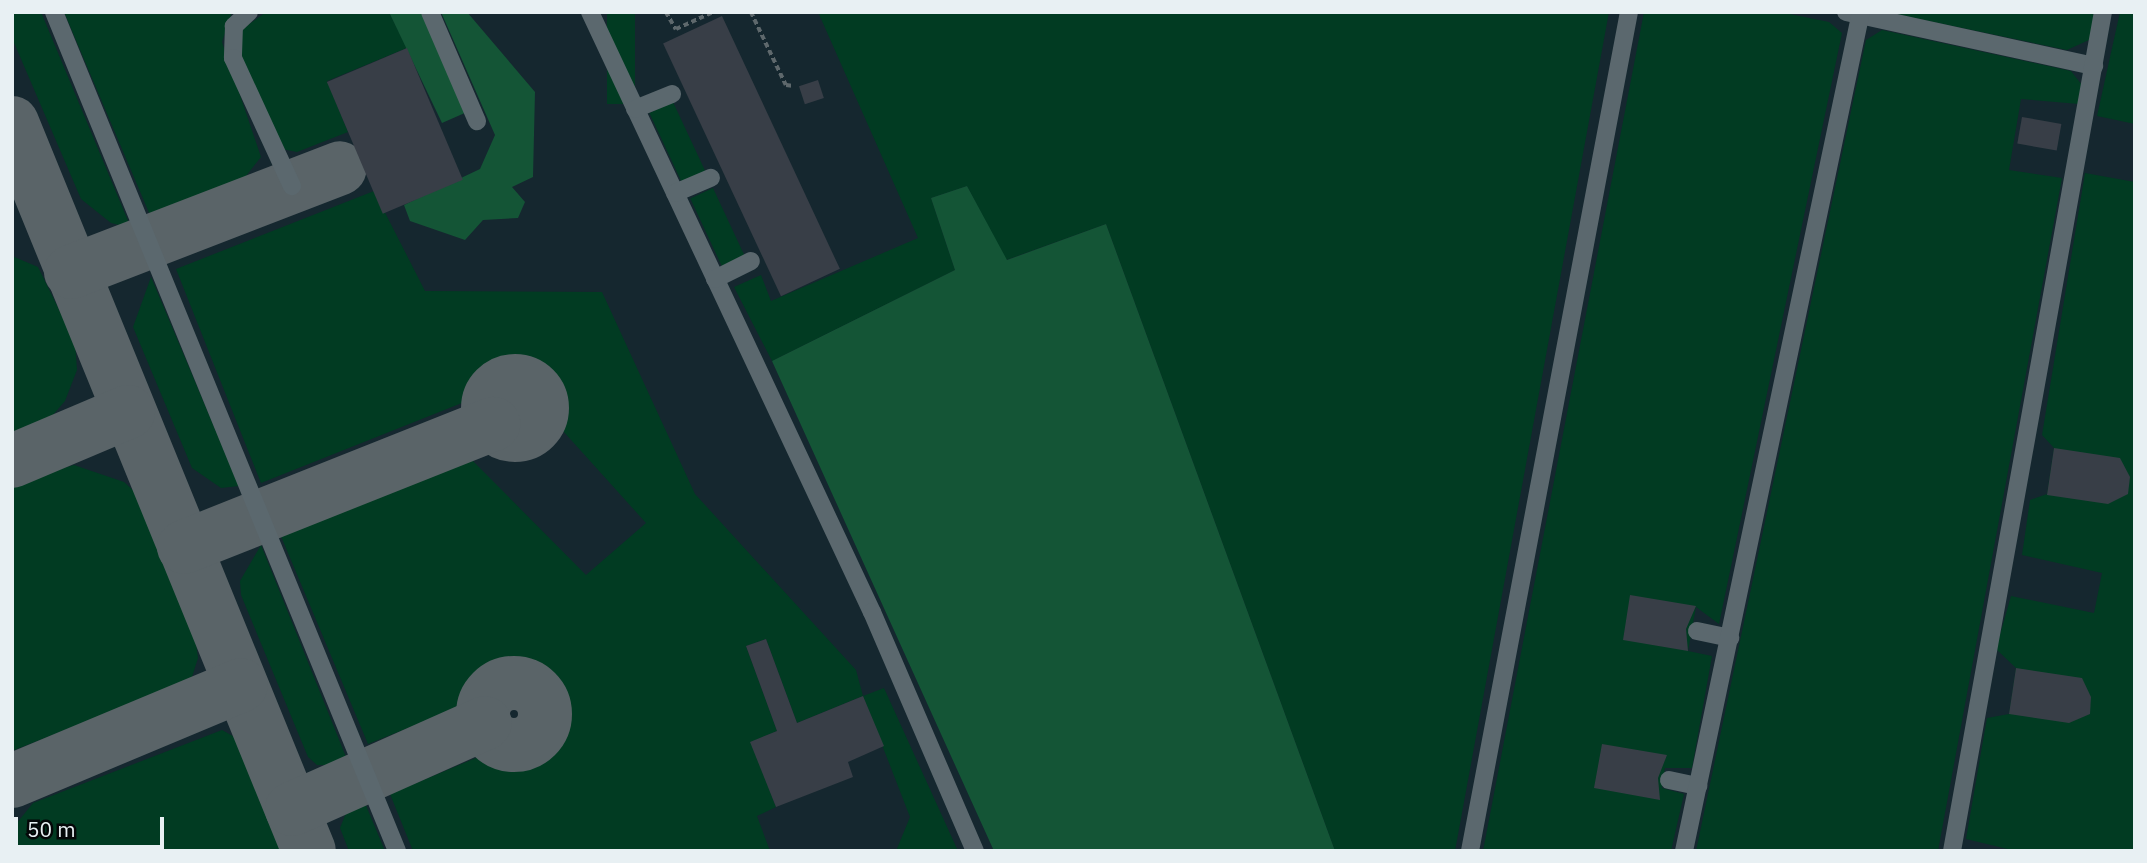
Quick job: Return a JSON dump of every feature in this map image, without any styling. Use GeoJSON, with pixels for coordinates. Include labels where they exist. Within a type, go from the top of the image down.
{"type":"FeatureCollection","features":[{"type":"Feature","properties":{"kind":"street"},"geometry":{"type":"LineString","coordinates":[[54,12],[397,851]]}},
{"type":"Feature","properties":{"kind":"street"},"geometry":{"type":"LineString","coordinates":[[249,12],[234,26],[233,58],[292,186]]}},
{"type":"Feature","properties":{"kind":"street"},"geometry":{"type":"LineString","coordinates":[[430,12],[477,121]]}},
{"type":"Feature","properties":{"kind":"street"},"geometry":{"type":"LineString","coordinates":[[590,12],[715,279],[975,851]]}},
{"type":"Feature","properties":{"kind":"street"},"geometry":{"type":"LineString","coordinates":[[1470,851],[1629,12]]}},
{"type":"Feature","properties":{"kind":"street"},"geometry":{"type":"LineString","coordinates":[[1952,851],[2103,12]]}},
{"type":"Feature","properties":{"kind":"street"},"geometry":{"type":"LineString","coordinates":[[1684,851],[1730,638],[1856,13],[2094,66]]}},
{"type":"Feature","properties":{"kind":"street"},"geometry":{"type":"LineString","coordinates":[[635,109],[671,94]]}},
{"type":"Feature","properties":{"kind":"street"},"geometry":{"type":"LineString","coordinates":[[675,193],[710,178]]}},
{"type":"Feature","properties":{"kind":"street"},"geometry":{"type":"LineString","coordinates":[[715,279],[751,261]]}},
{"type":"Feature","properties":{"kind":"street"},"geometry":{"type":"LineString","coordinates":[[1697,631],[1730,638]]}},
{"type":"Feature","properties":{"kind":"street"},"geometry":{"type":"LineString","coordinates":[[1669,780],[1698,786]]}},
{"type":"Feature","properties":{"kind":"path"},"geometry":{"type":"LineString","coordinates":[[666,12],[676,29],[713,12]]}},
{"type":"Feature","properties":{"kind":"path"},"geometry":{"type":"LineString","coordinates":[[751,12],[786,85],[794,86]]}},
{"type":"Feature","properties":{"kind":"shaded area"},"geometry":{"type":"Polygon","coordinates":[[[12,12],[2135,12],[2135,851],[12,851],[12,12]]]}},
{"type":"Feature","properties":{"kind":"green space"},"geometry":{"type":"Polygon","coordinates":[[[12,12],[41,12],[131,228],[111,223],[81,199],[12,38],[12,12]]]}},
{"type":"Feature","properties":{"kind":"green space"},"geometry":{"type":"Polygon","coordinates":[[[64,12],[232,12],[222,42],[261,157],[246,176],[167,215],[150,215],[64,12]]]}},
{"type":"Feature","properties":{"kind":"green space"},"geometry":{"type":"Polygon","coordinates":[[[266,12],[389,12],[407,48],[327,81],[348,132],[297,152],[282,149],[235,48],[241,30],[266,12]]]}},
{"type":"Feature","properties":{"kind":"green space"},"geometry":{"type":"Polygon","coordinates":[[[389,12],[422,12],[467,112],[442,123],[389,12]]]}},
{"type":"Feature","properties":{"kind":"green space"},"geometry":{"type":"Polygon","coordinates":[[[441,12],[467,12],[535,92],[533,177],[512,187],[525,202],[518,218],[483,220],[465,240],[410,221],[404,205],[480,169],[495,135],[441,12]]]}},
{"type":"Feature","properties":{"kind":"green space"},"geometry":{"type":"Polygon","coordinates":[[[607,12],[635,12],[635,104],[607,104],[607,12]]]}},
{"type":"Feature","properties":{"kind":"green space"},"geometry":{"type":"Polygon","coordinates":[[[818,12],[1609,12],[1455,851],[1335,851],[1106,224],[1006,260],[967,186],[931,198],[955,270],[772,361],[734,287],[761,275],[771,301],[918,238],[818,12]]]}},
{"type":"Feature","properties":{"kind":"green space"},"geometry":{"type":"Polygon","coordinates":[[[1644,12],[1780,12],[1829,22],[1842,33],[1719,624],[1696,607],[1688,651],[1712,656],[1692,768],[1665,768],[1662,788],[1684,794],[1671,851],[1483,851],[1644,12]]]}},
{"type":"Feature","properties":{"kind":"green space"},"geometry":{"type":"Polygon","coordinates":[[[1886,12],[2095,12],[2091,39],[2067,50],[1886,12]]]}},
{"type":"Feature","properties":{"kind":"green space"},"geometry":{"type":"Polygon","coordinates":[[[2120,12],[2135,12],[2135,124],[2097,116],[2120,12]]]}},
{"type":"Feature","properties":{"kind":"green space"},"geometry":{"type":"Polygon","coordinates":[[[1882,30],[2071,71],[2082,85],[2079,104],[2021,99],[2009,170],[2062,178],[1938,851],[1696,851],[1866,40],[1882,30]]]}},
{"type":"Feature","properties":{"kind":"green space"},"geometry":{"type":"Polygon","coordinates":[[[673,102],[706,172],[682,183],[649,113],[673,102]]]}},
{"type":"Feature","properties":{"kind":"green space"},"geometry":{"type":"Polygon","coordinates":[[[2085,173],[2135,182],[2135,851],[2016,851],[1966,839],[1987,718],[2009,714],[2016,668],[1996,649],[2011,596],[2094,613],[2102,573],[2022,555],[2030,500],[2047,494],[2054,448],[2042,435],[2085,173]]]}},
{"type":"Feature","properties":{"kind":"green space"},"geometry":{"type":"Polygon","coordinates":[[[967,186],[1007,260],[1106,224],[1335,851],[994,851],[772,361],[955,270],[931,198],[967,186]]]}},
{"type":"Feature","properties":{"kind":"green space"},"geometry":{"type":"Polygon","coordinates":[[[713,188],[745,256],[722,267],[690,199],[713,188]]]}},
{"type":"Feature","properties":{"kind":"green space"},"geometry":{"type":"Polygon","coordinates":[[[374,191],[425,291],[602,292],[695,494],[856,670],[863,696],[797,723],[766,639],[746,646],[777,731],[751,742],[776,807],[757,816],[770,851],[413,851],[390,794],[483,755],[507,763],[544,750],[558,712],[566,709],[556,687],[550,689],[541,676],[501,672],[459,696],[458,708],[368,744],[278,529],[465,453],[586,575],[646,523],[554,421],[553,390],[527,368],[504,369],[490,376],[477,397],[261,483],[176,269],[374,191]]]}},
{"type":"Feature","properties":{"kind":"green space"},"geometry":{"type":"Polygon","coordinates":[[[12,256],[38,267],[75,342],[77,370],[65,401],[39,431],[12,442],[12,256]]]}},
{"type":"Feature","properties":{"kind":"green space"},"geometry":{"type":"Polygon","coordinates":[[[151,277],[239,486],[221,488],[192,468],[133,327],[151,277]]]}},
{"type":"Feature","properties":{"kind":"green space"},"geometry":{"type":"Polygon","coordinates":[[[74,465],[124,482],[146,502],[194,628],[198,658],[191,680],[12,751],[12,483],[74,465]]]}},
{"type":"Feature","properties":{"kind":"green space"},"geometry":{"type":"Polygon","coordinates":[[[261,545],[346,757],[332,765],[317,765],[308,757],[241,595],[240,581],[261,545]]]}},
{"type":"Feature","properties":{"kind":"green space"},"geometry":{"type":"Polygon","coordinates":[[[884,688],[958,851],[896,851],[910,817],[863,696],[884,688]]]}},
{"type":"Feature","properties":{"kind":"green space"},"geometry":{"type":"Polygon","coordinates":[[[222,730],[240,740],[286,851],[12,851],[12,829],[33,803],[222,730]]]}},
{"type":"Feature","properties":{"kind":"green space"},"geometry":{"type":"Polygon","coordinates":[[[365,803],[385,851],[349,851],[340,828],[346,813],[365,803]]]}},
{"type":"Feature","properties":{"kind":"building"},"geometry":{"type":"Polygon","coordinates":[[[722,16],[840,269],[781,296],[663,43],[722,16]]]}},
{"type":"Feature","properties":{"kind":"building"},"geometry":{"type":"Polygon","coordinates":[[[407,48],[463,180],[383,214],[327,82],[407,48]]]}},
{"type":"Feature","properties":{"kind":"building"},"geometry":{"type":"Polygon","coordinates":[[[818,80],[824,98],[805,104],[799,86],[818,80]]]}},
{"type":"Feature","properties":{"kind":"building"},"geometry":{"type":"Polygon","coordinates":[[[2022,117],[2061,124],[2057,151],[2017,144],[2022,117]]]}},
{"type":"Feature","properties":{"kind":"building"},"geometry":{"type":"Polygon","coordinates":[[[2054,448],[2120,458],[2130,477],[2128,494],[2108,504],[2047,495],[2054,448]]]}},
{"type":"Feature","properties":{"kind":"building"},"geometry":{"type":"Polygon","coordinates":[[[1630,595],[1696,606],[1686,629],[1688,651],[1623,640],[1630,595]]]}},
{"type":"Feature","properties":{"kind":"building"},"geometry":{"type":"Polygon","coordinates":[[[766,639],[797,723],[863,696],[884,746],[848,762],[853,777],[776,807],[750,742],[777,731],[746,646],[766,639]]]}},
{"type":"Feature","properties":{"kind":"building"},"geometry":{"type":"Polygon","coordinates":[[[2016,668],[2082,678],[2091,697],[2090,714],[2069,723],[2009,714],[2016,668]]]}},
{"type":"Feature","properties":{"kind":"building"},"geometry":{"type":"Polygon","coordinates":[[[1602,744],[1667,755],[1658,778],[1660,800],[1594,788],[1602,744]]]}},
{"type":"Feature","properties":{"kind":"taxiway"},"geometry":{"type":"LineString","coordinates":[[12,123],[309,851]]}},
{"type":"Feature","properties":{"kind":"taxiway"},"geometry":{"type":"LineString","coordinates":[[71,272],[340,168]]}},
{"type":"Feature","properties":{"kind":"taxiway"},"geometry":{"type":"LineString","coordinates":[[515,381],[534,389],[542,408],[534,427],[515,435],[496,427],[488,408],[496,389],[515,381]]}},
{"type":"Feature","properties":{"kind":"taxiway"},"geometry":{"type":"LineString","coordinates":[[12,461],[128,412]]}},
{"type":"Feature","properties":{"kind":"taxiway"},"geometry":{"type":"LineString","coordinates":[[184,547],[493,424]]}},
{"type":"Feature","properties":{"kind":"taxiway"},"geometry":{"type":"LineString","coordinates":[[514,683],[536,692],[545,714],[536,736],[514,745],[492,736],[483,714],[492,692],[514,683]]}},
{"type":"Feature","properties":{"kind":"taxiway"},"geometry":{"type":"LineString","coordinates":[[12,781],[241,685]]}},
{"type":"Feature","properties":{"kind":"taxiway"},"geometry":{"type":"LineString","coordinates":[[292,809],[485,723]]}}]}
